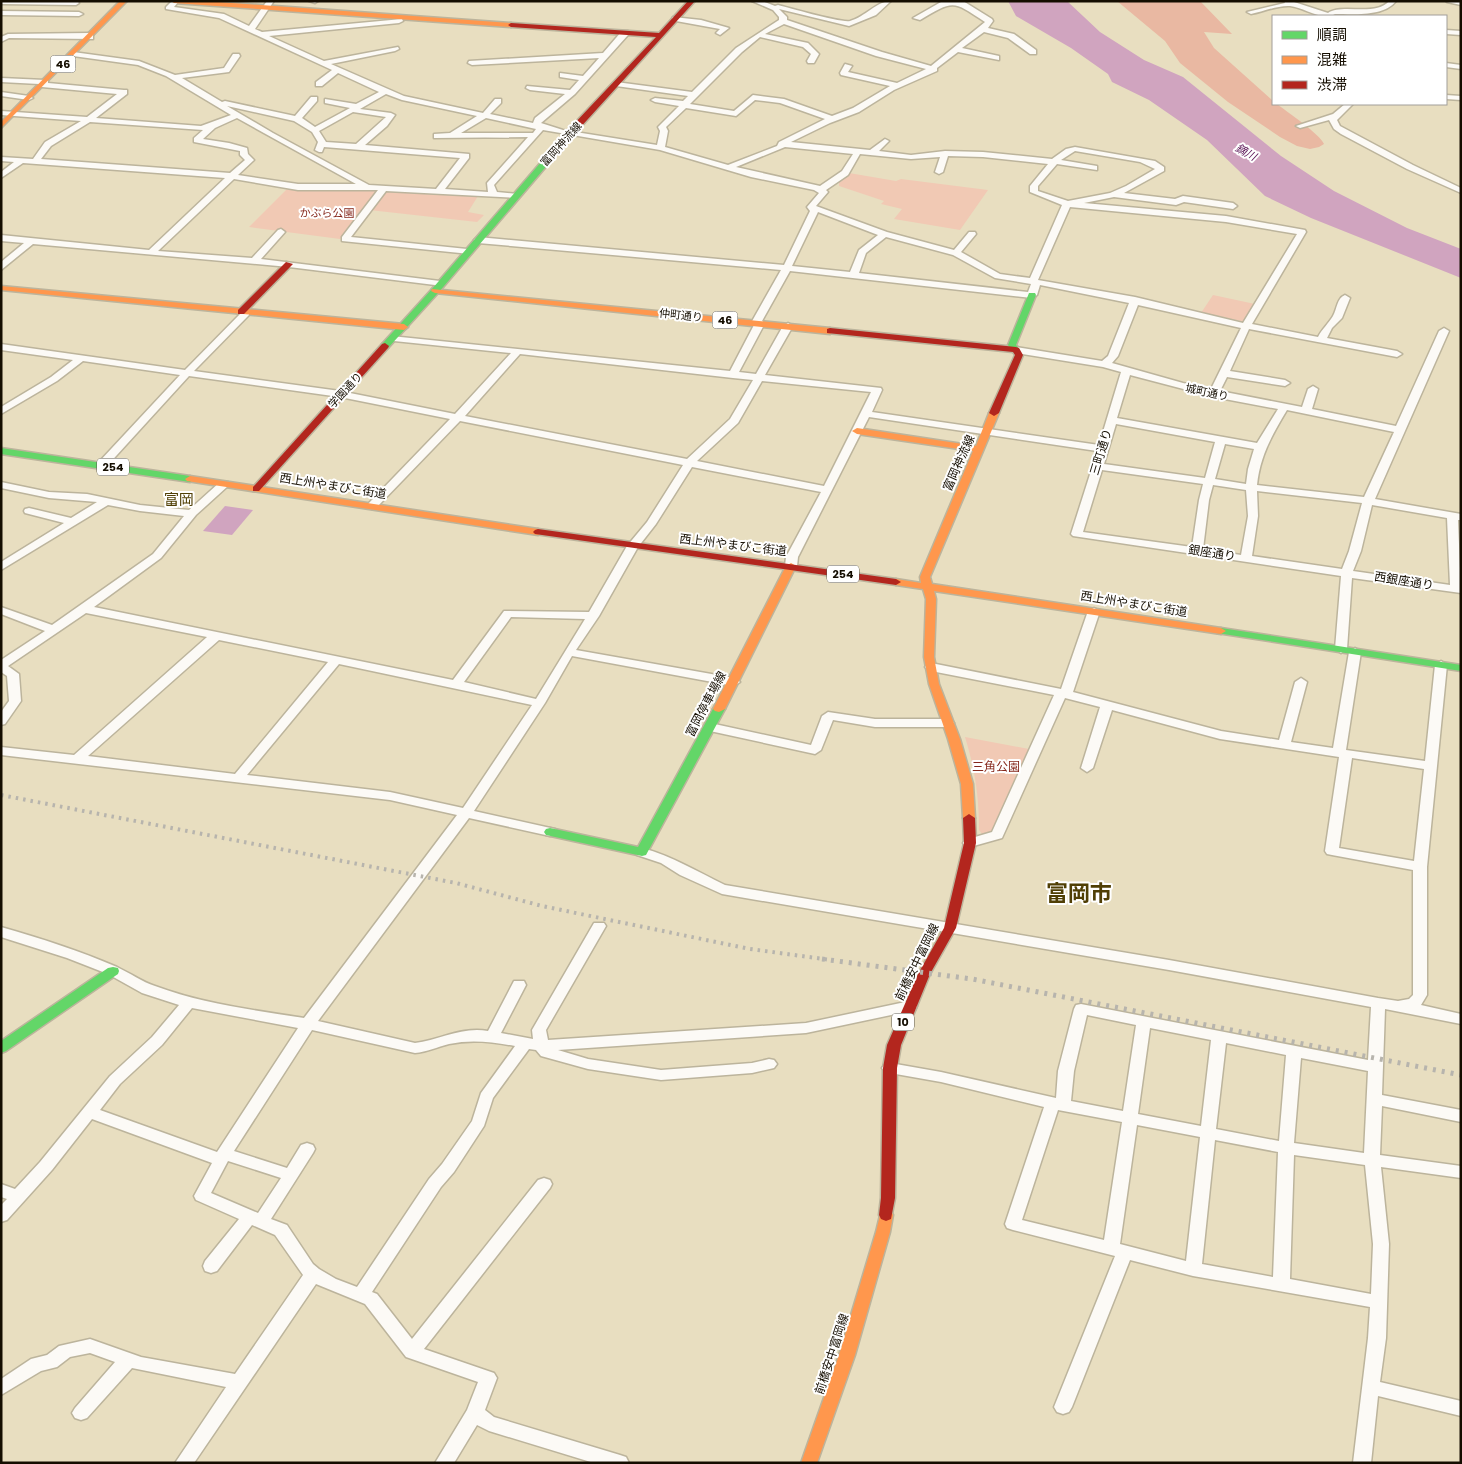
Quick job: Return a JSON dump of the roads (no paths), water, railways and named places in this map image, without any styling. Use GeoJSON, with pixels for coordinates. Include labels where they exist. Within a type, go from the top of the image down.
{"type":"FeatureCollection","features":[{"type":"Feature","properties":{"kind":"main road","name":"46"},"geometry":{"type":"LineString","coordinates":[[1,126],[73,54],[85,36],[124,1]]}},
{"type":"Feature","properties":{"kind":"main road"},"geometry":{"type":"LineString","coordinates":[[175,1],[268,4],[661,35]]}},
{"type":"Feature","properties":{"kind":"main road","name":"富岡神流線"},"geometry":{"type":"LineString","coordinates":[[438,288],[570,133],[692,1]]}},
{"type":"Feature","properties":{"kind":"main road"},"geometry":{"type":"LineString","coordinates":[[243,312],[289,264]]}},
{"type":"Feature","properties":{"kind":"main road"},"geometry":{"type":"LineString","coordinates":[[1,288],[404,327]]}},
{"type":"Feature","properties":{"kind":"main road","name":"仲町通り"},"geometry":{"type":"LineString","coordinates":[[438,288],[1016,350]]}},
{"type":"Feature","properties":{"kind":"main road","name":"学園通り"},"geometry":{"type":"LineString","coordinates":[[256,488],[438,288]]}},
{"type":"Feature","properties":{"kind":"main road"},"geometry":{"type":"LineString","coordinates":[[1016,350],[1012,345],[1032,295]]}},
{"type":"Feature","properties":{"kind":"main road","name":"富岡神流線"},"geometry":{"type":"LineString","coordinates":[[929,586],[925,577],[1019,355],[1016,350]]}},
{"type":"Feature","properties":{"kind":"main road"},"geometry":{"type":"LineString","coordinates":[[857,431],[980,449]]}},
{"type":"Feature","properties":{"kind":"main road","name":"西上州やまびこ街道"},"geometry":{"type":"LineString","coordinates":[[1,451],[633,546],[929,586],[1461,668]]}},
{"type":"Feature","properties":{"kind":"main road","name":"富岡停車場線"},"geometry":{"type":"LineString","coordinates":[[642,852],[734,682],[790,566]]}},
{"type":"Feature","properties":{"kind":"main road","name":"前橋安中富岡線"},"geometry":{"type":"LineString","coordinates":[[809,1463],[847,1355],[883,1232],[888,1198],[890,1068],[894,1045],[924,974],[950,928],[970,842],[967,784],[930,667],[931,599],[929,586]]}},
{"type":"Feature","properties":{"kind":"main road"},"geometry":{"type":"LineString","coordinates":[[550,832],[642,852]]}},
{"type":"Feature","properties":{"kind":"main road"},"geometry":{"type":"LineString","coordinates":[[1,1048],[113,971]]}},
{"type":"Feature","properties":{"kind":"street"},"geometry":{"type":"LineString","coordinates":[[175,1],[168,8],[221,16],[384,92],[421,102],[570,133],[661,148],[754,175],[824,192],[811,207]]}},
{"type":"Feature","properties":{"kind":"street"},"geometry":{"type":"LineString","coordinates":[[755,1],[776,8],[847,24],[873,13],[888,1]]}},
{"type":"Feature","properties":{"kind":"street"},"geometry":{"type":"LineString","coordinates":[[776,8],[785,1]]}},
{"type":"Feature","properties":{"kind":"street"},"geometry":{"type":"LineString","coordinates":[[1251,12],[1288,3],[1328,15],[1333,12],[1360,12],[1388,7],[1393,1]]}},
{"type":"Feature","properties":{"kind":"street"},"geometry":{"type":"LineString","coordinates":[[1450,1],[1461,3]]}},
{"type":"Feature","properties":{"kind":"street"},"geometry":{"type":"LineString","coordinates":[[1,2],[76,2],[85,36],[5,35],[1,40]]}},
{"type":"Feature","properties":{"kind":"street"},"geometry":{"type":"LineString","coordinates":[[731,167],[736,163],[761,156],[782,147],[782,144],[832,119],[856,110],[897,85],[934,68],[982,29],[989,21],[959,2],[943,3],[918,16]]}},
{"type":"Feature","properties":{"kind":"street"},"geometry":{"type":"LineString","coordinates":[[251,29],[268,4]]}},
{"type":"Feature","properties":{"kind":"street"},"geometry":{"type":"LineString","coordinates":[[776,8],[783,17],[783,21]]}},
{"type":"Feature","properties":{"kind":"street"},"geometry":{"type":"LineString","coordinates":[[1,13],[79,14]]}},
{"type":"Feature","properties":{"kind":"street"},"geometry":{"type":"LineString","coordinates":[[676,19],[701,22],[725,28],[720,33]]}},
{"type":"Feature","properties":{"kind":"street"},"geometry":{"type":"LineString","coordinates":[[263,34],[399,21]]}},
{"type":"Feature","properties":{"kind":"street"},"geometry":{"type":"LineString","coordinates":[[661,148],[662,126],[739,50],[759,35],[783,21],[879,54],[934,68]]}},
{"type":"Feature","properties":{"kind":"street"},"geometry":{"type":"LineString","coordinates":[[982,29],[1011,36],[1033,52]]}},
{"type":"Feature","properties":{"kind":"street"},"geometry":{"type":"LineString","coordinates":[[1447,32],[1461,33]]}},
{"type":"Feature","properties":{"kind":"street"},"geometry":{"type":"LineString","coordinates":[[542,127],[537,124],[538,120],[572,92],[625,33]]}},
{"type":"Feature","properties":{"kind":"street"},"geometry":{"type":"LineString","coordinates":[[759,35],[805,45],[816,54],[811,61]]}},
{"type":"Feature","properties":{"kind":"street"},"geometry":{"type":"LineString","coordinates":[[324,63],[395,49]]}},
{"type":"Feature","properties":{"kind":"street"},"geometry":{"type":"LineString","coordinates":[[956,49],[996,58]]}},
{"type":"Feature","properties":{"kind":"street"},"geometry":{"type":"LineString","coordinates":[[73,54],[139,63],[160,70],[367,187]]}},
{"type":"Feature","properties":{"kind":"street"},"geometry":{"type":"LineString","coordinates":[[472,63],[604,55]]}},
{"type":"Feature","properties":{"kind":"street"},"geometry":{"type":"LineString","coordinates":[[175,77],[226,70],[236,56]]}},
{"type":"Feature","properties":{"kind":"street"},"geometry":{"type":"LineString","coordinates":[[1447,65],[1461,67]]}},
{"type":"Feature","properties":{"kind":"street"},"geometry":{"type":"LineString","coordinates":[[848,66],[844,73],[897,85]]}},
{"type":"Feature","properties":{"kind":"street"},"geometry":{"type":"LineString","coordinates":[[319,84],[337,70]]}},
{"type":"Feature","properties":{"kind":"street"},"geometry":{"type":"LineString","coordinates":[[563,75],[583,78]]}},
{"type":"Feature","properties":{"kind":"street"},"geometry":{"type":"LineString","coordinates":[[1,80],[124,92],[88,120],[48,144],[36,161]]}},
{"type":"Feature","properties":{"kind":"street"},"geometry":{"type":"LineString","coordinates":[[616,84],[694,95]]}},
{"type":"Feature","properties":{"kind":"street"},"geometry":{"type":"LineString","coordinates":[[530,88],[572,92]]}},
{"type":"Feature","properties":{"kind":"street"},"geometry":{"type":"LineString","coordinates":[[315,130],[384,92]]}},
{"type":"Feature","properties":{"kind":"street"},"geometry":{"type":"LineString","coordinates":[[1,94],[29,98]]}},
{"type":"Feature","properties":{"kind":"street"},"geometry":{"type":"LineString","coordinates":[[655,100],[736,114],[753,97],[781,101],[832,119]]}},
{"type":"Feature","properties":{"kind":"street"},"geometry":{"type":"LineString","coordinates":[[1447,97],[1461,98]]}},
{"type":"Feature","properties":{"kind":"street"},"geometry":{"type":"LineString","coordinates":[[297,119],[314,99]]}},
{"type":"Feature","properties":{"kind":"street"},"geometry":{"type":"LineString","coordinates":[[328,101],[391,115],[384,124],[358,147]]}},
{"type":"Feature","properties":{"kind":"street"},"geometry":{"type":"LineString","coordinates":[[451,136],[486,115],[498,101]]}},
{"type":"Feature","properties":{"kind":"street"},"geometry":{"type":"LineString","coordinates":[[216,102],[297,119],[315,130],[321,144],[317,154],[310,156]]}},
{"type":"Feature","properties":{"kind":"street"},"geometry":{"type":"LineString","coordinates":[[1349,105],[1333,120],[1344,132],[1410,167],[1461,191]]}},
{"type":"Feature","properties":{"kind":"street"},"geometry":{"type":"LineString","coordinates":[[1,113],[201,128],[212,126],[238,115]]}},
{"type":"Feature","properties":{"kind":"street"},"geometry":{"type":"LineString","coordinates":[[1300,126],[1336,116]]}},
{"type":"Feature","properties":{"kind":"street"},"geometry":{"type":"LineString","coordinates":[[151,253],[250,160],[244,155],[244,150],[229,145],[197,140],[212,126]]}},
{"type":"Feature","properties":{"kind":"street"},"geometry":{"type":"LineString","coordinates":[[493,194],[490,185],[542,127]]}},
{"type":"Feature","properties":{"kind":"street"},"geometry":{"type":"LineString","coordinates":[[436,136],[535,135]]}},
{"type":"Feature","properties":{"kind":"street"},"geometry":{"type":"LineString","coordinates":[[871,154],[885,141]]}},
{"type":"Feature","properties":{"kind":"street"},"geometry":{"type":"LineString","coordinates":[[321,144],[466,156],[438,192]]}},
{"type":"Feature","properties":{"kind":"street"},"geometry":{"type":"LineString","coordinates":[[782,144],[911,157],[945,153],[984,154],[1055,161],[1094,168]]}},
{"type":"Feature","properties":{"kind":"street"},"geometry":{"type":"LineString","coordinates":[[1067,204],[1112,195],[1129,188],[1161,169],[1152,163],[1141,160],[1080,148],[1066,151],[1055,161],[1034,186],[1034,192],[1067,204],[1226,220],[1302,232],[1246,326],[1214,394]]}},
{"type":"Feature","properties":{"kind":"street"},"geometry":{"type":"LineString","coordinates":[[820,190],[845,173],[857,153]]}},
{"type":"Feature","properties":{"kind":"street"},"geometry":{"type":"LineString","coordinates":[[939,172],[945,153]]}},
{"type":"Feature","properties":{"kind":"street"},"geometry":{"type":"LineString","coordinates":[[1,160],[232,176],[298,187],[367,187],[515,196]]}},
{"type":"Feature","properties":{"kind":"street"},"geometry":{"type":"LineString","coordinates":[[1,176],[22,160]]}},
{"type":"Feature","properties":{"kind":"street"},"geometry":{"type":"LineString","coordinates":[[384,188],[345,239],[468,252]]}},
{"type":"Feature","properties":{"kind":"street"},"geometry":{"type":"LineString","coordinates":[[1112,195],[1176,202],[1183,199],[1233,206]]}},
{"type":"Feature","properties":{"kind":"street"},"geometry":{"type":"LineString","coordinates":[[478,240],[785,268],[1032,295],[1035,282],[1067,204]]}},
{"type":"Feature","properties":{"kind":"street"},"geometry":{"type":"LineString","coordinates":[[811,207],[884,234],[956,254],[998,276],[1135,300],[1246,326],[1397,354]]}},
{"type":"Feature","properties":{"kind":"street"},"geometry":{"type":"LineString","coordinates":[[733,374],[774,295],[785,268],[814,211],[811,207]]}},
{"type":"Feature","properties":{"kind":"street"},"geometry":{"type":"LineString","coordinates":[[254,261],[281,232]]}},
{"type":"Feature","properties":{"kind":"street"},"geometry":{"type":"LineString","coordinates":[[854,275],[862,252],[884,234]]}},
{"type":"Feature","properties":{"kind":"street"},"geometry":{"type":"LineString","coordinates":[[956,254],[972,234]]}},
{"type":"Feature","properties":{"kind":"street"},"geometry":{"type":"LineString","coordinates":[[1,238],[289,264],[438,288]]}},
{"type":"Feature","properties":{"kind":"street"},"geometry":{"type":"LineString","coordinates":[[1,267],[31,241]]}},
{"type":"Feature","properties":{"kind":"street"},"geometry":{"type":"LineString","coordinates":[[1321,340],[1328,327],[1337,318],[1345,298]]}},
{"type":"Feature","properties":{"kind":"street"},"geometry":{"type":"LineString","coordinates":[[1104,364],[1112,356],[1135,300]]}},
{"type":"Feature","properties":{"kind":"street"},"geometry":{"type":"LineString","coordinates":[[102,465],[243,312]]}},
{"type":"Feature","properties":{"kind":"street"},"geometry":{"type":"LineString","coordinates":[[444,1463],[475,1413],[488,1378],[412,1352],[370,1298],[330,1284],[313,1274],[307,1269],[281,1230],[202,1196],[223,1157],[308,1024],[466,813],[539,703],[593,616],[633,546],[651,524],[689,463],[734,421],[761,377],[788,326]]}},
{"type":"Feature","properties":{"kind":"street"},"geometry":{"type":"LineString","coordinates":[[1341,650],[1347,572],[1368,501],[1444,331]]}},
{"type":"Feature","properties":{"kind":"street"},"geometry":{"type":"LineString","coordinates":[[394,338],[877,390],[792,557],[790,566]]}},
{"type":"Feature","properties":{"kind":"street"},"geometry":{"type":"LineString","coordinates":[[1,347],[340,394],[826,490]]}},
{"type":"Feature","properties":{"kind":"street","name":"城町通り"},"geometry":{"type":"LineString","coordinates":[[1016,350],[1104,364],[1214,394],[1400,430]]}},
{"type":"Feature","properties":{"kind":"street"},"geometry":{"type":"LineString","coordinates":[[372,506],[518,352]]}},
{"type":"Feature","properties":{"kind":"street"},"geometry":{"type":"LineString","coordinates":[[1,411],[54,379],[81,358]]}},
{"type":"Feature","properties":{"kind":"street","name":"三町通り"},"geometry":{"type":"LineString","coordinates":[[1077,534],[1096,466],[1127,370]]}},
{"type":"Feature","properties":{"kind":"street"},"geometry":{"type":"LineString","coordinates":[[1224,373],[1285,383]]}},
{"type":"Feature","properties":{"kind":"street"},"geometry":{"type":"LineString","coordinates":[[1306,412],[1313,389]]}},
{"type":"Feature","properties":{"kind":"street"},"geometry":{"type":"LineString","coordinates":[[1246,558],[1253,516],[1251,487],[1253,469],[1260,447],[1284,407]]}},
{"type":"Feature","properties":{"kind":"street"},"geometry":{"type":"LineString","coordinates":[[866,414],[1102,449]]}},
{"type":"Feature","properties":{"kind":"street"},"geometry":{"type":"LineString","coordinates":[[1111,420],[1260,447]]}},
{"type":"Feature","properties":{"kind":"street"},"geometry":{"type":"LineString","coordinates":[[1197,551],[1204,500],[1221,440]]}},
{"type":"Feature","properties":{"kind":"street"},"geometry":{"type":"LineString","coordinates":[[1096,466],[1208,482],[1368,501],[1456,517],[1458,590]]}},
{"type":"Feature","properties":{"kind":"street"},"geometry":{"type":"LineString","coordinates":[[1,722],[15,701],[13,674],[1,666],[158,556],[192,513],[224,484]]}},
{"type":"Feature","properties":{"kind":"street"},"geometry":{"type":"LineString","coordinates":[[1,485],[49,496],[87,497],[140,508],[192,513]]}},
{"type":"Feature","properties":{"kind":"street"},"geometry":{"type":"LineString","coordinates":[[1,567],[106,501]]}},
{"type":"Feature","properties":{"kind":"street"},"geometry":{"type":"LineString","coordinates":[[29,511],[73,522]]}},
{"type":"Feature","properties":{"kind":"street","name":"銀座通り"},"geometry":{"type":"LineString","coordinates":[[1077,534],[1347,572]]}},
{"type":"Feature","properties":{"kind":"street","name":"西銀座通り"},"geometry":{"type":"LineString","coordinates":[[1347,572],[1458,590]]}},
{"type":"Feature","properties":{"kind":"street"},"geometry":{"type":"LineString","coordinates":[[84,609],[456,684],[539,703]]}},
{"type":"Feature","properties":{"kind":"street"},"geometry":{"type":"LineString","coordinates":[[1,610],[54,630]]}},
{"type":"Feature","properties":{"kind":"street"},"geometry":{"type":"LineString","coordinates":[[970,842],[997,835],[1064,694],[1094,611]]}},
{"type":"Feature","properties":{"kind":"street"},"geometry":{"type":"LineString","coordinates":[[456,684],[508,613],[593,616]]}},
{"type":"Feature","properties":{"kind":"street"},"geometry":{"type":"LineString","coordinates":[[78,759],[217,635]]}},
{"type":"Feature","properties":{"kind":"street"},"geometry":{"type":"LineString","coordinates":[[569,652],[734,682]]}},
{"type":"Feature","properties":{"kind":"street"},"geometry":{"type":"LineString","coordinates":[[1355,652],[1332,851],[1420,867]]}},
{"type":"Feature","properties":{"kind":"street"},"geometry":{"type":"LineString","coordinates":[[237,779],[337,660]]}},
{"type":"Feature","properties":{"kind":"street"},"geometry":{"type":"LineString","coordinates":[[1398,1006],[1414,1004],[1420,995],[1420,867],[1441,665]]}},
{"type":"Feature","properties":{"kind":"street"},"geometry":{"type":"LineString","coordinates":[[930,667],[1064,694],[1220,735],[1284,746],[1430,766]]}},
{"type":"Feature","properties":{"kind":"street"},"geometry":{"type":"LineString","coordinates":[[1284,746],[1300,682]]}},
{"type":"Feature","properties":{"kind":"street"},"geometry":{"type":"LineString","coordinates":[[1087,768],[1107,705]]}},
{"type":"Feature","properties":{"kind":"street"},"geometry":{"type":"LineString","coordinates":[[710,727],[815,750],[828,716],[875,723],[948,723]]}},
{"type":"Feature","properties":{"kind":"street"},"geometry":{"type":"LineString","coordinates":[[1,751],[390,796],[550,832]]}},
{"type":"Feature","properties":{"kind":"street"},"geometry":{"type":"LineString","coordinates":[[642,852],[666,860],[685,872],[722,889],[1398,1006],[1461,1019]]}},
{"type":"Feature","properties":{"kind":"street"},"geometry":{"type":"LineString","coordinates":[[361,1295],[435,1183],[448,1168],[479,1122],[486,1097],[533,1044],[538,1030],[599,926]]}},
{"type":"Feature","properties":{"kind":"street"},"geometry":{"type":"LineString","coordinates":[[1,932],[72,955],[113,971],[146,989],[189,1002],[212,1008],[308,1024],[415,1048],[425,1047],[447,1039],[482,1035],[533,1044],[806,1028],[910,1006]]}},
{"type":"Feature","properties":{"kind":"street"},"geometry":{"type":"LineString","coordinates":[[492,1037],[519,985]]}},
{"type":"Feature","properties":{"kind":"street"},"geometry":{"type":"LineString","coordinates":[[1,1216],[46,1166],[115,1080],[157,1041],[189,1002]]}},
{"type":"Feature","properties":{"kind":"street"},"geometry":{"type":"LineString","coordinates":[[1362,1463],[1377,1338],[1379,1302],[1381,1244],[1372,1161],[1378,1003]]}},
{"type":"Feature","properties":{"kind":"street"},"geometry":{"type":"LineString","coordinates":[[1376,1067],[1081,1009],[1058,1104],[1013,1224],[1193,1270],[1379,1302]]}},
{"type":"Feature","properties":{"kind":"street"},"geometry":{"type":"LineString","coordinates":[[1062,1408],[1118,1250],[1131,1117],[1144,1021]]}},
{"type":"Feature","properties":{"kind":"street"},"geometry":{"type":"LineString","coordinates":[[1193,1270],[1219,1036]]}},
{"type":"Feature","properties":{"kind":"street"},"geometry":{"type":"LineString","coordinates":[[533,1044],[546,1052],[588,1064],[661,1075],[752,1068],[770,1064]]}},
{"type":"Feature","properties":{"kind":"street"},"geometry":{"type":"LineString","coordinates":[[1281,1285],[1286,1148],[1294,1051]]}},
{"type":"Feature","properties":{"kind":"street"},"geometry":{"type":"LineString","coordinates":[[890,1068],[941,1077],[1058,1104],[1286,1148],[1461,1172]]}},
{"type":"Feature","properties":{"kind":"street"},"geometry":{"type":"LineString","coordinates":[[1374,1099],[1461,1116]]}},
{"type":"Feature","properties":{"kind":"street"},"geometry":{"type":"LineString","coordinates":[[89,1112],[223,1157],[291,1175]]}},
{"type":"Feature","properties":{"kind":"street"},"geometry":{"type":"LineString","coordinates":[[211,1266],[255,1220],[291,1175],[307,1150]]}},
{"type":"Feature","properties":{"kind":"street"},"geometry":{"type":"LineString","coordinates":[[412,1352],[544,1184]]}},
{"type":"Feature","properties":{"kind":"street"},"geometry":{"type":"LineString","coordinates":[[1,1190],[18,1197]]}},
{"type":"Feature","properties":{"kind":"street"},"geometry":{"type":"LineString","coordinates":[[184,1463],[313,1274]]}},
{"type":"Feature","properties":{"kind":"street"},"geometry":{"type":"LineString","coordinates":[[1,1388],[37,1364],[51,1362],[65,1351],[90,1346],[141,1364],[240,1382]]}},
{"type":"Feature","properties":{"kind":"street"},"geometry":{"type":"LineString","coordinates":[[81,1413],[128,1360]]}},
{"type":"Feature","properties":{"kind":"street"},"geometry":{"type":"LineString","coordinates":[[1370,1387],[1461,1409]]}},
{"type":"Feature","properties":{"kind":"street"},"geometry":{"type":"LineString","coordinates":[[475,1413],[489,1423],[620,1463]]}},
{"type":"Feature","properties":{"kind":"water","name":"鏑川"},"geometry":{"type":"Polygon","coordinates":[[[1008,1],[1067,1],[1100,32],[1144,60],[1183,77],[1281,156],[1334,191],[1407,228],[1461,249],[1461,278],[1311,218],[1265,196],[1207,140],[1149,100],[1112,82],[1108,74],[1071,48],[1016,16],[1008,1]]]}},
{"type":"Feature","properties":{"kind":"water"},"geometry":{"type":"Polygon","coordinates":[[[225,506],[253,510],[232,535],[203,531],[225,506]]]}},
{"type":"Feature","properties":{"kind":"railway"},"geometry":{"type":"LineString","coordinates":[[1,795],[456,883],[542,906],[750,949],[831,960]]}},
{"type":"Feature","properties":{"kind":"railway"},"geometry":{"type":"LineString","coordinates":[[822,959],[972,979],[1461,1075]]}},
{"type":"Feature","properties":{"kind":"district","name":"富岡"},"geometry":{"type":"Point","coordinates":[179,500]}},
{"type":"Feature","properties":{"kind":"district","name":"富岡市"},"geometry":{"type":"Point","coordinates":[1079,893]}},
{"type":"Feature","properties":{"kind":"park label","name":"かぶら公園"},"geometry":{"type":"Point","coordinates":[327,213]}},
{"type":"Feature","properties":{"kind":"park label","name":"三角公園"},"geometry":{"type":"Point","coordinates":[996,767]}}]}
